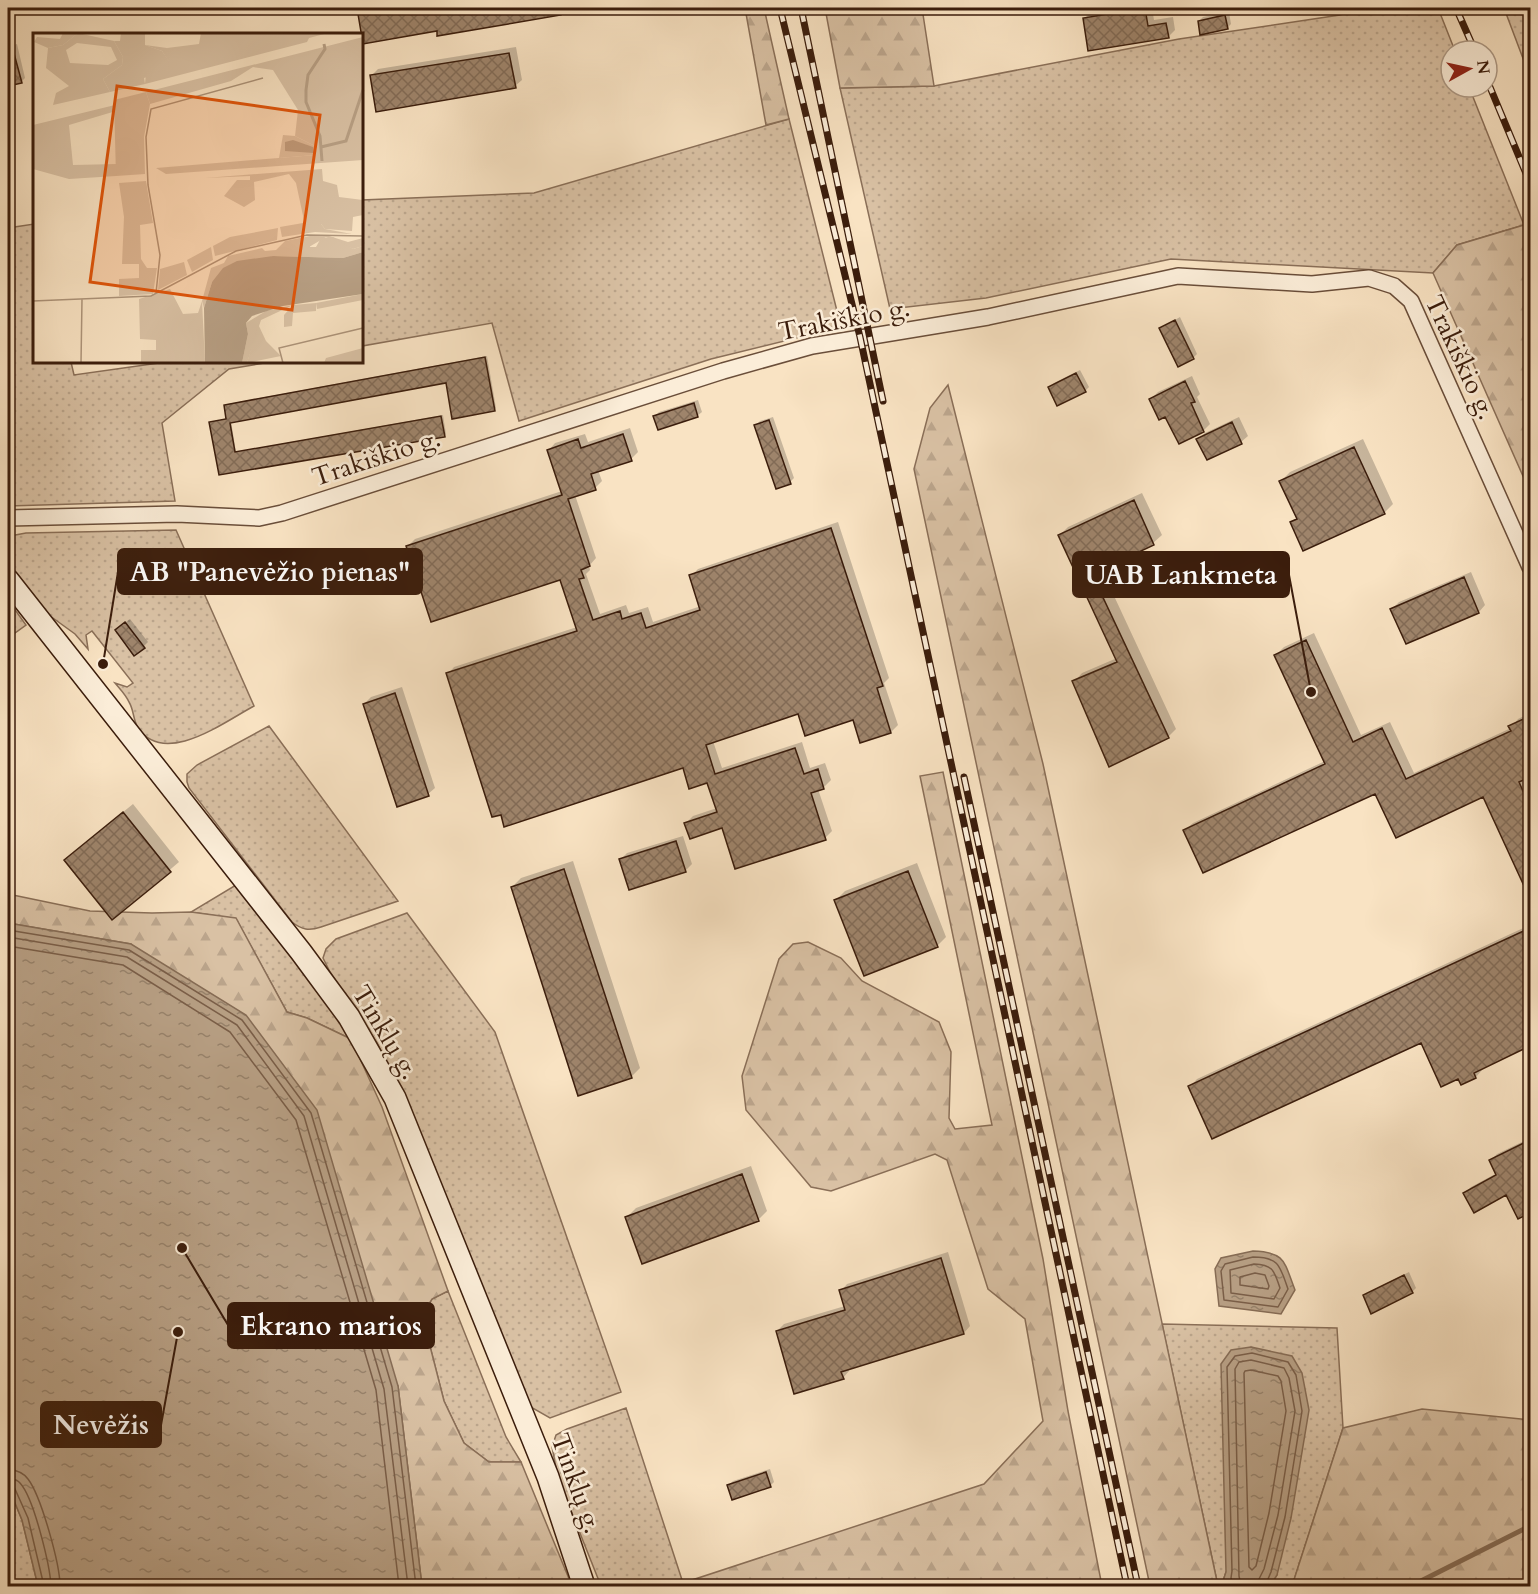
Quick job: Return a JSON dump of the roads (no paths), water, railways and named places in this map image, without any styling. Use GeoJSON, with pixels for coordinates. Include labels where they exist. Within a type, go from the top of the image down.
{"type":"FeatureCollection","features":[{"type":"Feature","properties":{"kind":"main road","name":"Tinklų g."},"geometry":{"type":"LineString","coordinates":[[8,580],[294,943],[349,1017],[395,1098],[548,1477],[584,1587]]}},
{"type":"Feature","properties":{"kind":"street","name":"Trakiškio g."},"geometry":{"type":"LineString","coordinates":[[8,519],[177,514],[259,518],[723,371],[812,346],[988,317],[1178,276],[1312,284],[1369,278],[1394,286],[1411,301],[1530,567]]}},
{"type":"Feature","properties":{"kind":"water"},"geometry":{"type":"Polygon","coordinates":[[[8,923],[131,944],[246,1015],[317,1110],[398,1386],[422,1586],[38,1586],[22,1520],[8,1486],[8,923]]]}},
{"type":"Feature","properties":{"kind":"water"},"geometry":{"type":"Polygon","coordinates":[[[1253,1251],[1278,1256],[1286,1266],[1295,1290],[1281,1314],[1219,1306],[1215,1269],[1221,1258],[1253,1251]]]}},
{"type":"Feature","properties":{"kind":"water"},"geometry":{"type":"Polygon","coordinates":[[[1251,1347],[1292,1356],[1302,1373],[1309,1410],[1291,1518],[1277,1575],[1270,1586],[1231,1586],[1223,1581],[1226,1572],[1221,1364],[1231,1350],[1251,1347]]]}},
{"type":"Feature","properties":{"kind":"waterway"},"geometry":{"type":"LineString","coordinates":[[1411,1586],[1530,1526]]}},
{"type":"Feature","properties":{"kind":"railway"},"geometry":{"type":"LineString","coordinates":[[780,8],[860,337],[1127,1586]]}},
{"type":"Feature","properties":{"kind":"railway"},"geometry":{"type":"LineString","coordinates":[[801,8],[883,401]]}},
{"type":"Feature","properties":{"kind":"railway"},"geometry":{"type":"LineString","coordinates":[[1456,8],[1470,39]]}},
{"type":"Feature","properties":{"kind":"railway"},"geometry":{"type":"LineString","coordinates":[[1495,99],[1530,183]]}},
{"type":"Feature","properties":{"kind":"railway"},"geometry":{"type":"LineString","coordinates":[[964,777],[1138,1586]]}},
{"type":"Feature","properties":{"kind":"place","name":"AB \"Panevėžio pienas\""},"geometry":{"type":"Point","coordinates":[103,664]}},
{"type":"Feature","properties":{"kind":"place","name":"UAB Lankmeta"},"geometry":{"type":"Point","coordinates":[1311,692]}},
{"type":"Feature","properties":{"kind":"place","name":"Ekrano marios"},"geometry":{"type":"Point","coordinates":[182,1248]}},
{"type":"Feature","properties":{"kind":"place","name":"Nevėžis"},"geometry":{"type":"Point","coordinates":[178,1332]}}]}
